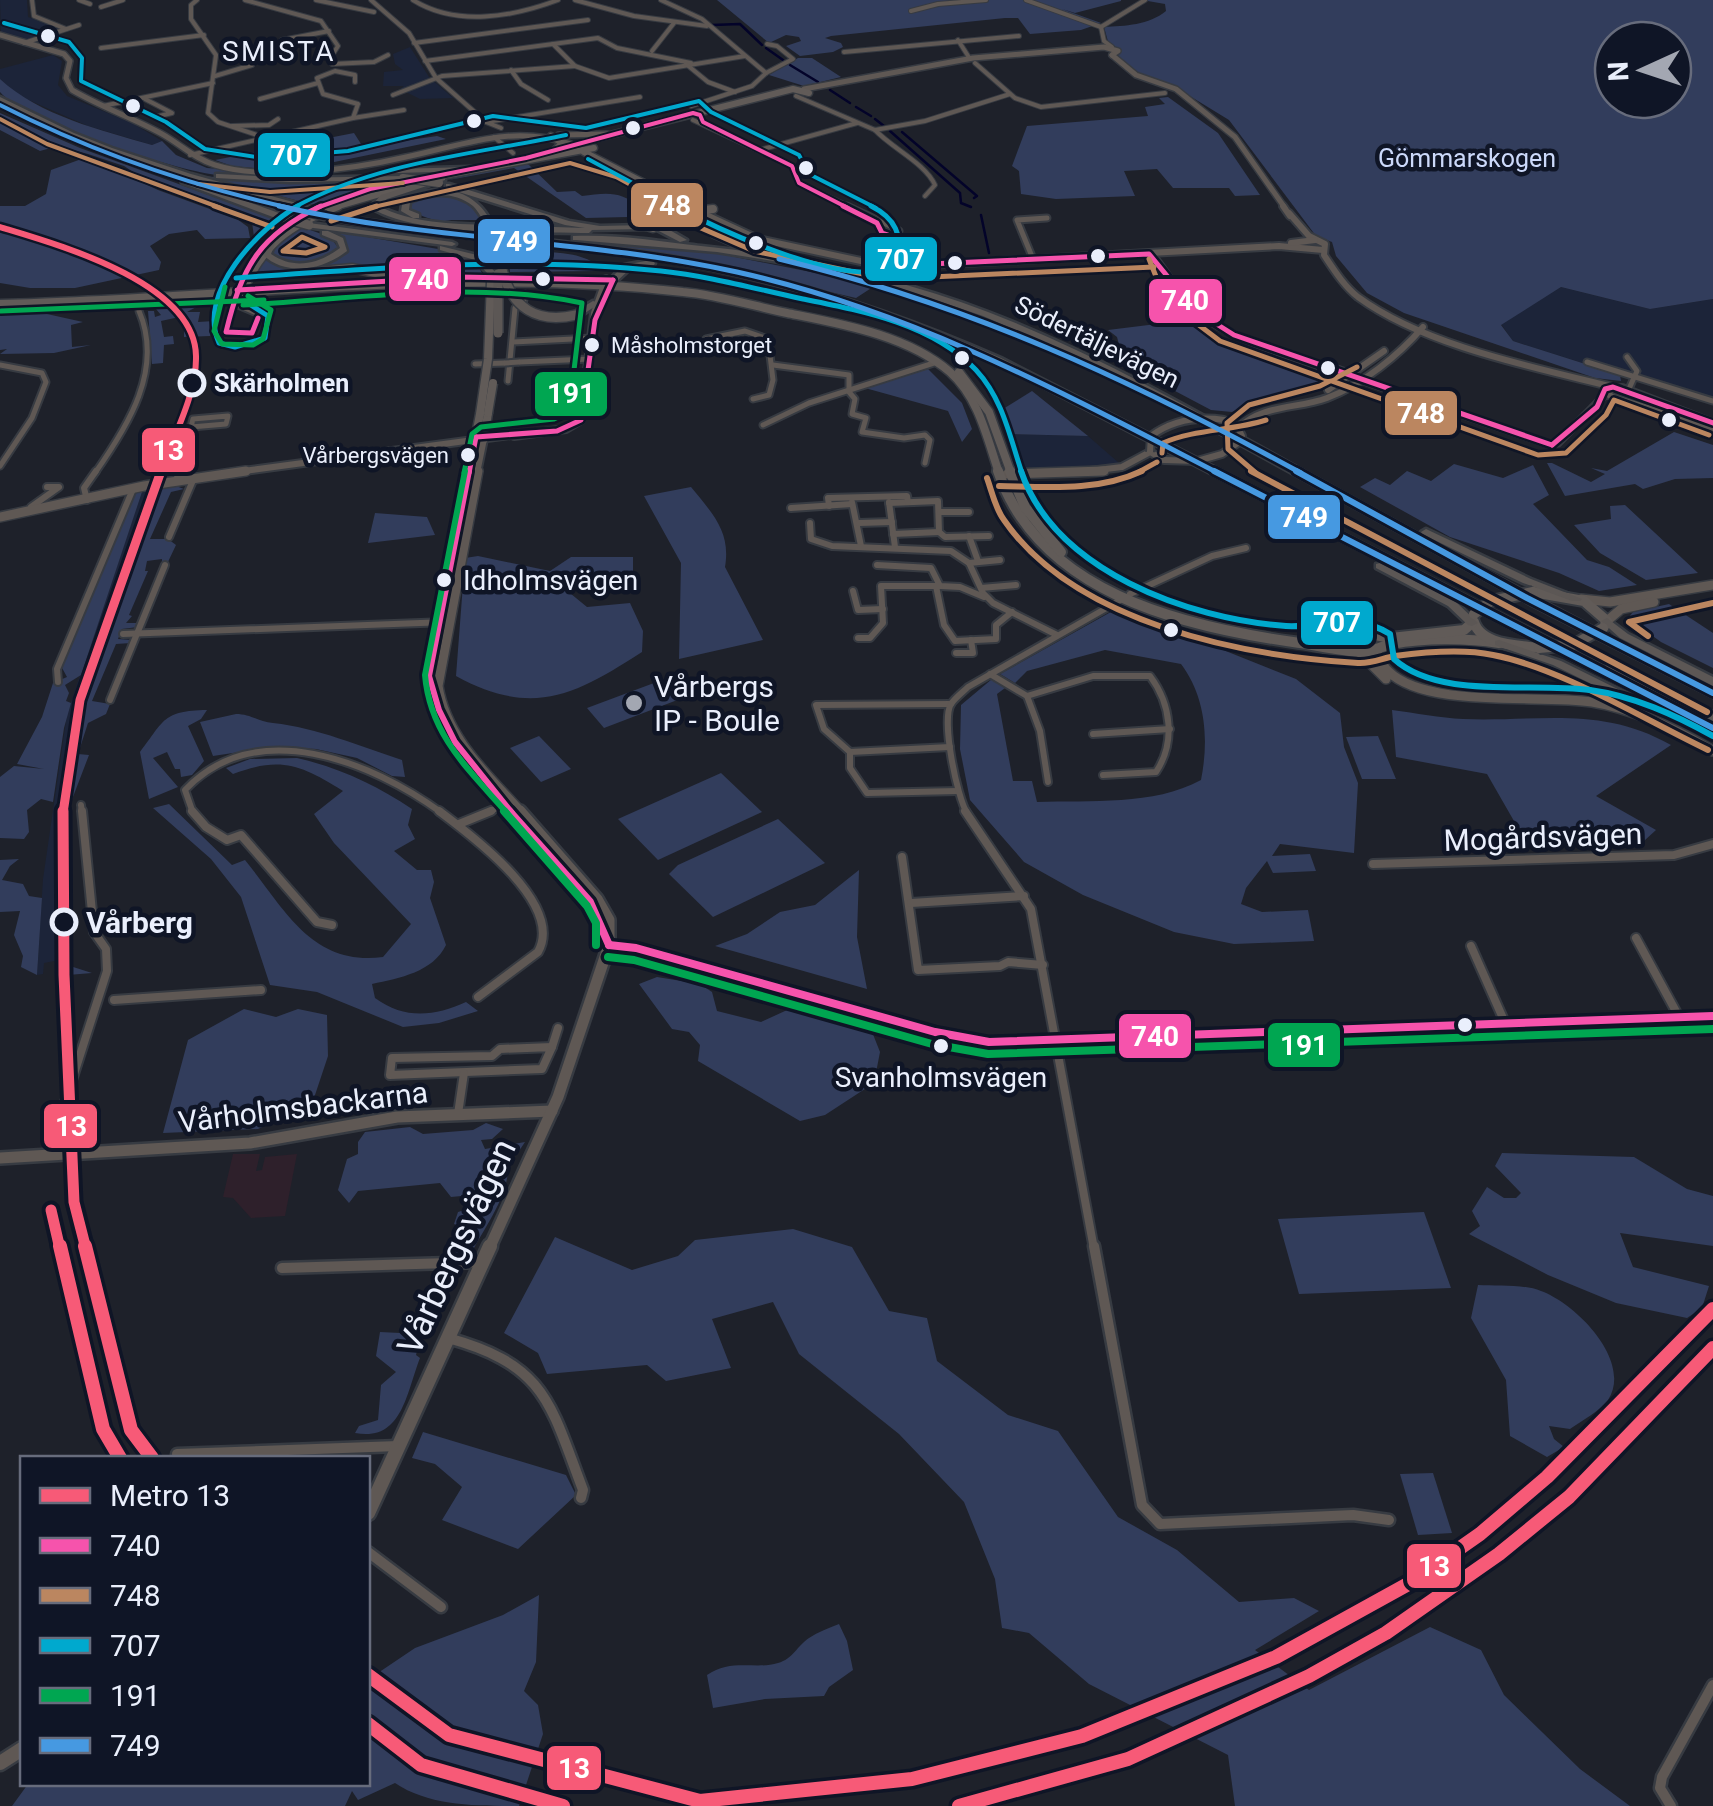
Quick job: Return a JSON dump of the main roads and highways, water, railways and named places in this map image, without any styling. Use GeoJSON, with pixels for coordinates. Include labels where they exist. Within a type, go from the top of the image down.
{"type":"FeatureCollection","features":[{"type":"Feature","properties":{"kind":"highway","name":"Södertäljevägen"},"geometry":{"type":"LineString","coordinates":[[0,102],[51,132],[303,208],[419,231],[668,259],[776,280],[860,303],[940,334],[1255,489],[1713,728]]}},
{"type":"Feature","properties":{"kind":"highway"},"geometry":{"type":"LineString","coordinates":[[153,165],[270,180],[403,178],[443,183],[557,220],[601,229]]}},
{"type":"Feature","properties":{"kind":"highway"},"geometry":{"type":"LineString","coordinates":[[153,165],[340,240],[344,249],[320,262],[290,265],[269,259],[271,242]]}},
{"type":"Feature","properties":{"kind":"highway"},"geometry":{"type":"LineString","coordinates":[[270,180],[469,169]]}},
{"type":"Feature","properties":{"kind":"highway"},"geometry":{"type":"LineString","coordinates":[[498,333],[495,252],[491,223],[486,206],[443,183],[384,197],[374,207],[390,216],[445,223],[527,228],[684,240],[838,266],[886,282]]}},
{"type":"Feature","properties":{"kind":"highway"},"geometry":{"type":"LineString","coordinates":[[445,223],[411,214],[404,204],[423,194],[455,194],[479,207],[491,223]]}},
{"type":"Feature","properties":{"kind":"highway","name":"Södertäljevägen"},"geometry":{"type":"LineString","coordinates":[[330,214],[450,230],[677,245],[778,258],[948,300],[1035,334],[1252,447],[1556,614],[1713,693]]}},
{"type":"Feature","properties":{"kind":"highway"},"geometry":{"type":"LineString","coordinates":[[658,224],[684,240]]}},
{"type":"Feature","properties":{"kind":"highway"},"geometry":{"type":"LineString","coordinates":[[307,226],[478,258],[496,273],[527,314],[550,320],[576,315],[597,301]]}},
{"type":"Feature","properties":{"kind":"highway"},"geometry":{"type":"LineString","coordinates":[[307,226],[590,256],[609,265],[608,282]]}},
{"type":"Feature","properties":{"kind":"highway"},"geometry":{"type":"LineString","coordinates":[[527,228],[645,227]]}},
{"type":"Feature","properties":{"kind":"highway"},"geometry":{"type":"LineString","coordinates":[[715,234],[749,249]]}},
{"type":"Feature","properties":{"kind":"highway"},"geometry":{"type":"LineString","coordinates":[[778,258],[904,291],[972,314],[1041,343],[1166,411],[1193,418]]}},
{"type":"Feature","properties":{"kind":"highway"},"geometry":{"type":"LineString","coordinates":[[608,282],[623,269],[638,264],[692,266],[798,290],[940,334]]}},
{"type":"Feature","properties":{"kind":"highway"},"geometry":{"type":"LineString","coordinates":[[860,303],[960,336],[1084,394],[1136,422],[1151,436]]}},
{"type":"Feature","properties":{"kind":"highway"},"geometry":{"type":"LineString","coordinates":[[1239,442],[1255,458],[1533,609],[1713,701]]}},
{"type":"Feature","properties":{"kind":"highway"},"geometry":{"type":"LineString","coordinates":[[1252,447],[1528,581],[1576,598]]}},
{"type":"Feature","properties":{"kind":"highway"},"geometry":{"type":"LineString","coordinates":[[1197,462],[1220,467],[1255,489],[1713,717]]}},
{"type":"Feature","properties":{"kind":"highway"},"geometry":{"type":"LineString","coordinates":[[1255,489],[1270,508],[1473,618]]}},
{"type":"Feature","properties":{"kind":"highway"},"geometry":{"type":"LineString","coordinates":[[1605,624],[1713,682]]}},
{"type":"Feature","properties":{"kind":"highway"},"geometry":{"type":"LineString","coordinates":[[1499,642],[1557,662],[1713,739]]}},
{"type":"Feature","properties":{"kind":"main road"},"geometry":{"type":"LineString","coordinates":[[240,292],[252,255],[273,234],[305,215],[356,195],[554,151],[595,146],[807,92]]}},
{"type":"Feature","properties":{"kind":"main road"},"geometry":{"type":"LineString","coordinates":[[240,292],[254,262],[271,242],[332,207],[443,183],[573,148],[584,141],[694,118]]}},
{"type":"Feature","properties":{"kind":"main road"},"geometry":{"type":"LineString","coordinates":[[554,151],[562,143],[555,136]]}},
{"type":"Feature","properties":{"kind":"main road"},"geometry":{"type":"LineString","coordinates":[[584,141],[696,203],[700,209]]}},
{"type":"Feature","properties":{"kind":"main road"},"geometry":{"type":"LineString","coordinates":[[573,148],[700,209]]}},
{"type":"Feature","properties":{"kind":"main road"},"geometry":{"type":"LineString","coordinates":[[645,227],[645,223],[658,224],[700,209]]}},
{"type":"Feature","properties":{"kind":"main road"},"geometry":{"type":"LineString","coordinates":[[320,271],[352,268],[419,278],[608,282],[687,292],[847,325],[898,341],[939,361],[974,401],[1005,476],[1032,523],[1054,546],[1127,596],[1192,618],[1248,631],[1320,639],[1370,634],[1391,638],[1464,630],[1498,598],[1533,592],[1576,598],[1594,606],[1605,624],[1573,645],[1539,648],[1474,639],[1357,651],[1216,631],[1160,614],[1074,570],[1035,540],[1012,510],[1005,476]]}},
{"type":"Feature","properties":{"kind":"main road"},"geometry":{"type":"LineString","coordinates":[[316,289],[343,278],[344,272],[340,271]]}},
{"type":"Feature","properties":{"kind":"main road"},"geometry":{"type":"LineString","coordinates":[[484,414],[496,273]]}},
{"type":"Feature","properties":{"kind":"main road"},"geometry":{"type":"LineString","coordinates":[[316,289],[419,278]]}},
{"type":"Feature","properties":{"kind":"main road"},"geometry":{"type":"LineString","coordinates":[[564,282],[586,286],[597,301]]}},
{"type":"Feature","properties":{"kind":"main road"},"geometry":{"type":"LineString","coordinates":[[240,292],[407,283],[608,282]]}},
{"type":"Feature","properties":{"kind":"main road"},"geometry":{"type":"LineString","coordinates":[[0,301],[407,283]]}},
{"type":"Feature","properties":{"kind":"main road"},"geometry":{"type":"LineString","coordinates":[[480,438],[498,333]]}},
{"type":"Feature","properties":{"kind":"main road"},"geometry":{"type":"LineString","coordinates":[[1473,618],[1479,632],[1499,642]]}},
{"type":"Feature","properties":{"kind":"main road"},"geometry":{"type":"LineString","coordinates":[[1370,634],[1379,641],[1377,649]]}},
{"type":"Feature","properties":{"kind":"main road"},"geometry":{"type":"LineString","coordinates":[[1349,635],[1346,642],[1357,651]]}},
{"type":"Feature","properties":{"kind":"waterway"},"geometry":{"type":"LineString","coordinates":[[712,25],[740,24],[762,45]]}},
{"type":"Feature","properties":{"kind":"waterway"},"geometry":{"type":"LineString","coordinates":[[766,48],[783,60]]}},
{"type":"Feature","properties":{"kind":"waterway"},"geometry":{"type":"LineString","coordinates":[[790,65],[818,82]]}},
{"type":"Feature","properties":{"kind":"waterway"},"geometry":{"type":"LineString","coordinates":[[830,90],[850,103]]}},
{"type":"Feature","properties":{"kind":"waterway"},"geometry":{"type":"LineString","coordinates":[[856,107],[871,116]]}},
{"type":"Feature","properties":{"kind":"waterway"},"geometry":{"type":"LineString","coordinates":[[875,119],[884,126]]}},
{"type":"Feature","properties":{"kind":"waterway"},"geometry":{"type":"LineString","coordinates":[[890,131],[960,193],[961,203],[971,207]]}},
{"type":"Feature","properties":{"kind":"waterway"},"geometry":{"type":"LineString","coordinates":[[902,132],[977,196],[974,198]]}},
{"type":"Feature","properties":{"kind":"waterway"},"geometry":{"type":"LineString","coordinates":[[981,215],[989,253]]}},
{"type":"Feature","properties":{"kind":"metro line","name":"13"},"geometry":{"type":"LineString","coordinates":[[0,227],[84,255],[145,285],[187,325],[196,350],[193,381],[80,700],[63,811],[64,975],[74,1202],[131,1430],[150,1456]]}},
{"type":"Feature","properties":{"kind":"metro line","name":"13"},"geometry":{"type":"LineString","coordinates":[[51,1210],[103,1429],[119,1456]]}},
{"type":"Feature","properties":{"kind":"metro line","name":"13"},"geometry":{"type":"LineString","coordinates":[[370,1676],[449,1735],[700,1801],[912,1779],[1082,1736],[1276,1657],[1410,1583],[1480,1534],[1547,1477],[1713,1309]]}},
{"type":"Feature","properties":{"kind":"metro line","name":"13"},"geometry":{"type":"LineString","coordinates":[[959,1806],[1128,1759],[1309,1676],[1386,1633],[1499,1554],[1569,1497],[1713,1348]]}},
{"type":"Feature","properties":{"kind":"metro line","name":"13"},"geometry":{"type":"LineString","coordinates":[[370,1726],[421,1765],[563,1806]]}},
{"type":"Feature","properties":{"kind":"place","name":"Måsholmstorget"},"geometry":{"type":"Point","coordinates":[592,345]}},
{"type":"Feature","properties":{"kind":"place","name":"Skärholmen"},"geometry":{"type":"Point","coordinates":[192,383]}},
{"type":"Feature","properties":{"kind":"place","name":"Vårbergsvägen"},"geometry":{"type":"Point","coordinates":[468,455]}},
{"type":"Feature","properties":{"kind":"place","name":"Idholmsvägen"},"geometry":{"type":"Point","coordinates":[444,580]}},
{"type":"Feature","properties":{"kind":"place","name":"Vårbergs IP - Boule"},"geometry":{"type":"Point","coordinates":[634,703]}},
{"type":"Feature","properties":{"kind":"place","name":"Vårberg"},"geometry":{"type":"Point","coordinates":[64,922]}},
{"type":"Feature","properties":{"kind":"place","name":"Svanholmsvägen"},"geometry":{"type":"Point","coordinates":[941,1046]}},
{"type":"Feature","properties":{"kind":"district","name":"SMISTA"},"geometry":{"type":"Point","coordinates":[279,51]}},
{"type":"Feature","properties":{"kind":"park label","name":"Gömmarskogen"},"geometry":{"type":"Point","coordinates":[1467,158]}}]}
